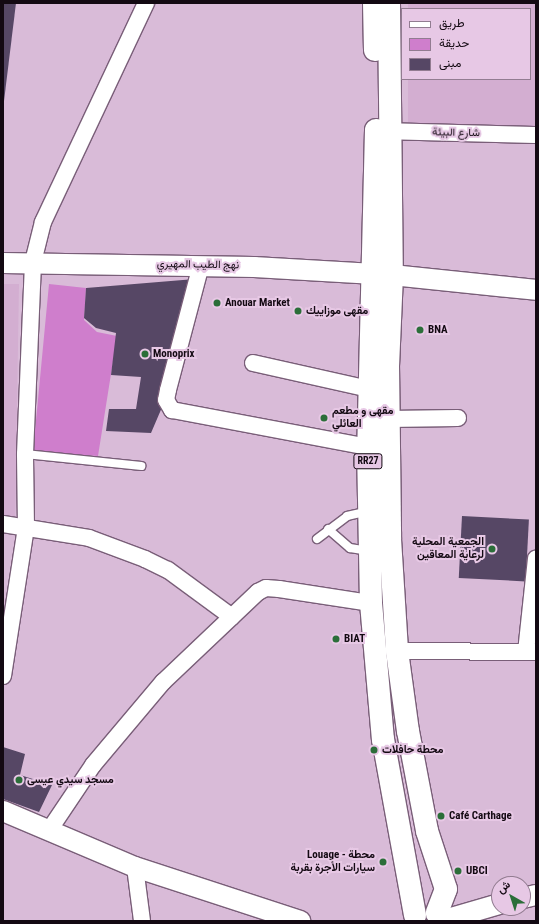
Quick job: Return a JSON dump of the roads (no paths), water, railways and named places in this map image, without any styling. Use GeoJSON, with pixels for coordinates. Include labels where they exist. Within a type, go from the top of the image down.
{"type":"FeatureCollection","features":[{"type":"Feature","properties":{"kind":"highway","name":"RR27"},"geometry":{"type":"LineString","coordinates":[[374,3],[383,132],[392,275],[388,419],[390,539],[397,651],[427,831],[446,889],[442,918],[426,911],[413,918],[383,739],[371,603],[368,511],[368,389],[371,275],[383,132],[389,3]]}},
{"type":"Feature","properties":{"kind":"street"},"geometry":{"type":"LineString","coordinates":[[3,676],[26,527],[25,454],[33,262],[44,222],[146,3]]}},
{"type":"Feature","properties":{"kind":"street","name":"شارع البيئة"},"geometry":{"type":"LineString","coordinates":[[383,132],[536,135]]}},
{"type":"Feature","properties":{"kind":"street","name":"نهج الطيب المهيري"},"geometry":{"type":"LineString","coordinates":[[3,263],[33,262],[201,265],[392,275],[536,290]]}},
{"type":"Feature","properties":{"kind":"street"},"geometry":{"type":"LineString","coordinates":[[201,265],[168,390],[166,400],[172,410],[368,447]]}},
{"type":"Feature","properties":{"kind":"street"},"geometry":{"type":"LineString","coordinates":[[253,363],[368,389]]}},
{"type":"Feature","properties":{"kind":"street"},"geometry":{"type":"LineString","coordinates":[[388,419],[458,418]]}},
{"type":"Feature","properties":{"kind":"street"},"geometry":{"type":"LineString","coordinates":[[3,524],[89,538],[145,559],[168,570],[232,617]]}},
{"type":"Feature","properties":{"kind":"street"},"geometry":{"type":"LineString","coordinates":[[397,651],[531,652],[536,559]]}},
{"type":"Feature","properties":{"kind":"street"},"geometry":{"type":"LineString","coordinates":[[50,829],[112,741],[164,682],[232,617],[266,588],[371,603]]}},
{"type":"Feature","properties":{"kind":"street"},"geometry":{"type":"LineString","coordinates":[[3,811],[50,829],[135,867],[300,921]]}},
{"type":"Feature","properties":{"kind":"street"},"geometry":{"type":"LineString","coordinates":[[135,867],[142,921]]}},
{"type":"Feature","properties":{"kind":"street"},"geometry":{"type":"LineString","coordinates":[[442,918],[491,906]]}},
{"type":"Feature","properties":{"kind":"lane"},"geometry":{"type":"LineString","coordinates":[[25,454],[140,466]]}},
{"type":"Feature","properties":{"kind":"lane"},"geometry":{"type":"LineString","coordinates":[[317,539],[328,529],[347,516],[368,511]]}},
{"type":"Feature","properties":{"kind":"lane"},"geometry":{"type":"LineString","coordinates":[[328,529],[350,548],[369,551]]}},
{"type":"Feature","properties":{"kind":"place","name":"Anouar Market"},"geometry":{"type":"Point","coordinates":[217,303]}},
{"type":"Feature","properties":{"kind":"place","name":"مقهى موزاييك"},"geometry":{"type":"Point","coordinates":[298,311]}},
{"type":"Feature","properties":{"kind":"place","name":"BNA"},"geometry":{"type":"Point","coordinates":[420,330]}},
{"type":"Feature","properties":{"kind":"place","name":"Monoprix"},"geometry":{"type":"Point","coordinates":[145,354]}},
{"type":"Feature","properties":{"kind":"place","name":"مقهى و مطعم العائلي"},"geometry":{"type":"Point","coordinates":[324,418]}},
{"type":"Feature","properties":{"kind":"place","name":"الجمعية المحلية لرعاية المعاقين"},"geometry":{"type":"Point","coordinates":[492,549]}},
{"type":"Feature","properties":{"kind":"place","name":"BIAT"},"geometry":{"type":"Point","coordinates":[336,639]}},
{"type":"Feature","properties":{"kind":"place","name":"محطة حافلات"},"geometry":{"type":"Point","coordinates":[374,750]}},
{"type":"Feature","properties":{"kind":"place","name":"مسجد سيدي عيسى"},"geometry":{"type":"Point","coordinates":[19,780]}},
{"type":"Feature","properties":{"kind":"place","name":"Café Carthage"},"geometry":{"type":"Point","coordinates":[441,816]}},
{"type":"Feature","properties":{"kind":"place","name":"Louage - محطة سيارات الأجرة بقربة"},"geometry":{"type":"Point","coordinates":[383,862]}},
{"type":"Feature","properties":{"kind":"place","name":"UBCI"},"geometry":{"type":"Point","coordinates":[458,871]}}]}
